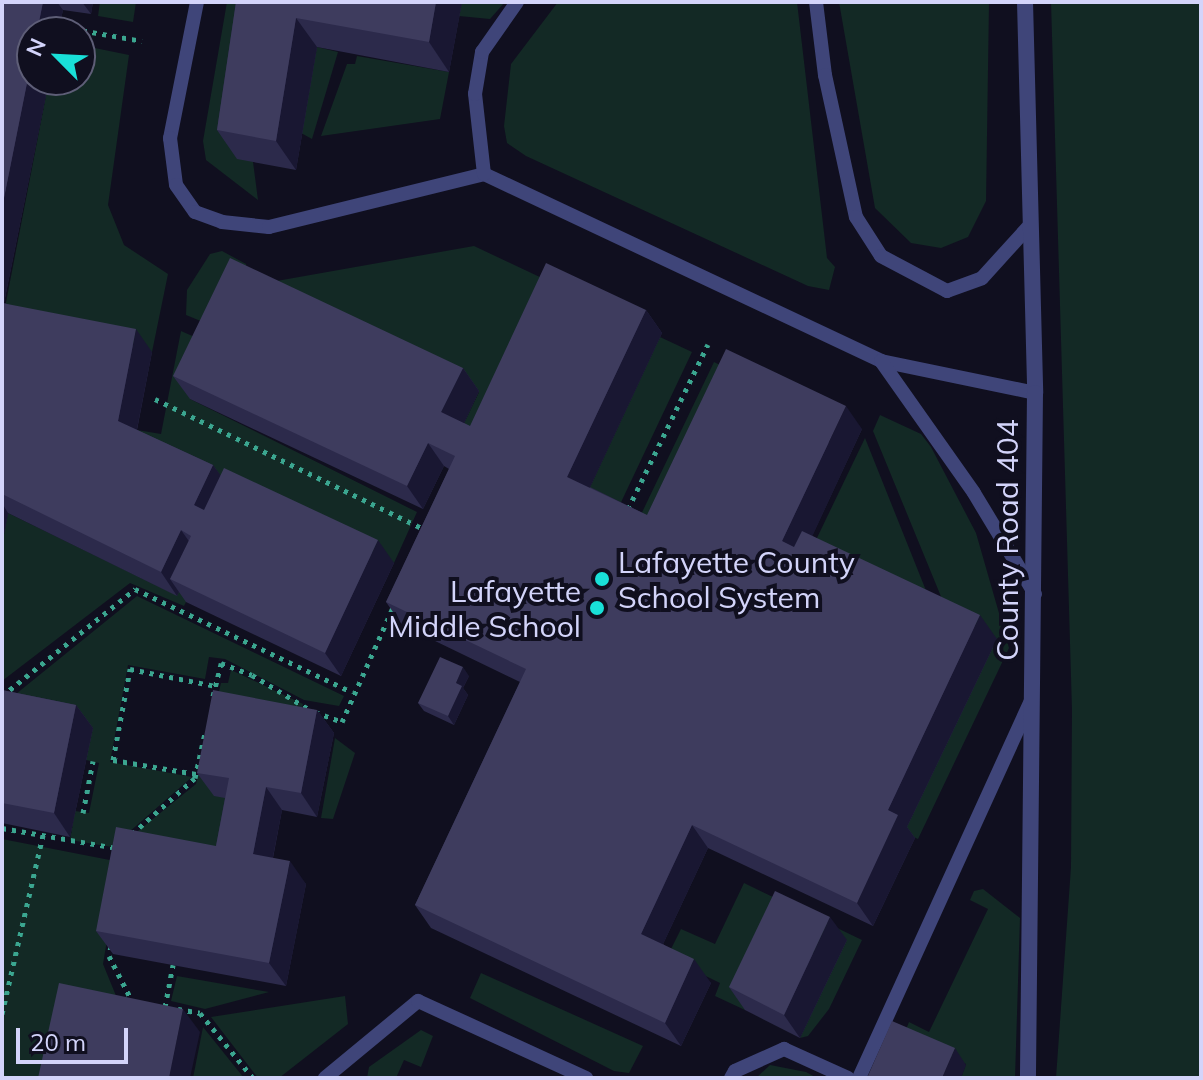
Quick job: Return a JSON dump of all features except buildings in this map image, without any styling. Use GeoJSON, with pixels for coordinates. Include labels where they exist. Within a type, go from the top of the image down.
{"type":"FeatureCollection","features":[{"type":"Feature","properties":{"kind":"street","name":"County Road 404"},"geometry":{"type":"LineString","coordinates":[[1025,2],[1035,393],[1035,693],[1028,1078]]}},
{"type":"Feature","properties":{"kind":"lane"},"geometry":{"type":"LineString","coordinates":[[197,2],[170,138],[176,185],[195,212],[222,222],[269,227],[484,174],[881,361],[1035,393]]}},
{"type":"Feature","properties":{"kind":"lane"},"geometry":{"type":"LineString","coordinates":[[484,174],[475,94],[482,52],[517,2]]}},
{"type":"Feature","properties":{"kind":"lane"},"geometry":{"type":"LineString","coordinates":[[816,2],[825,75],[856,217],[881,256],[947,291],[982,278],[1031,224]]}},
{"type":"Feature","properties":{"kind":"lane"},"geometry":{"type":"LineString","coordinates":[[881,361],[974,493],[1035,594]]}},
{"type":"Feature","properties":{"kind":"lane"},"geometry":{"type":"LineString","coordinates":[[859,1078],[1035,693]]}},
{"type":"Feature","properties":{"kind":"lane"},"geometry":{"type":"LineString","coordinates":[[325,1078],[418,1001],[586,1078]]}},
{"type":"Feature","properties":{"kind":"lane"},"geometry":{"type":"LineString","coordinates":[[731,1078],[735,1071],[784,1049],[848,1078]]}},
{"type":"Feature","properties":{"kind":"path"},"geometry":{"type":"LineString","coordinates":[[96,33],[142,41]]}},
{"type":"Feature","properties":{"kind":"path"},"geometry":{"type":"LineString","coordinates":[[624,518],[708,344]]}},
{"type":"Feature","properties":{"kind":"path"},"geometry":{"type":"LineString","coordinates":[[155,399],[430,532]]}},
{"type":"Feature","properties":{"kind":"path"},"geometry":{"type":"LineString","coordinates":[[423,545],[435,521]]}},
{"type":"Feature","properties":{"kind":"path"},"geometry":{"type":"LineString","coordinates":[[2,696],[135,589],[352,692]]}},
{"type":"Feature","properties":{"kind":"path"},"geometry":{"type":"LineString","coordinates":[[212,700],[221,663],[252,675],[312,711],[342,722],[352,692],[398,599]]}},
{"type":"Feature","properties":{"kind":"path"},"geometry":{"type":"LineString","coordinates":[[196,774],[113,760],[130,669],[216,686]]}},
{"type":"Feature","properties":{"kind":"path"},"geometry":{"type":"LineString","coordinates":[[2,702],[15,705]]}},
{"type":"Feature","properties":{"kind":"path"},"geometry":{"type":"LineString","coordinates":[[308,719],[312,711]]}},
{"type":"Feature","properties":{"kind":"path"},"geometry":{"type":"LineString","coordinates":[[117,848],[196,774],[206,730]]}},
{"type":"Feature","properties":{"kind":"path"},"geometry":{"type":"LineString","coordinates":[[83,813],[93,761]]}},
{"type":"Feature","properties":{"kind":"path"},"geometry":{"type":"LineString","coordinates":[[2,828],[129,850]]}},
{"type":"Feature","properties":{"kind":"path"},"geometry":{"type":"LineString","coordinates":[[2,1014],[43,835]]}},
{"type":"Feature","properties":{"kind":"path"},"geometry":{"type":"LineString","coordinates":[[112,940],[109,956],[130,1000],[140,1002],[139,1011]]}},
{"type":"Feature","properties":{"kind":"path"},"geometry":{"type":"LineString","coordinates":[[165,1007],[173,965]]}},
{"type":"Feature","properties":{"kind":"path"},"geometry":{"type":"LineString","coordinates":[[153,1005],[200,1013],[253,1078]]}},
{"type":"Feature","properties":{"kind":"green space"},"geometry":{"type":"Polygon","coordinates":[[[100,2],[136,2],[133,22],[98,16],[100,2]]]}},
{"type":"Feature","properties":{"kind":"green space"},"geometry":{"type":"Polygon","coordinates":[[[227,2],[261,2],[253,162],[258,200],[206,160],[203,141],[227,2]]]}},
{"type":"Feature","properties":{"kind":"green space"},"geometry":{"type":"Polygon","coordinates":[[[462,2],[505,2],[490,19],[459,16],[462,2]]]}},
{"type":"Feature","properties":{"kind":"green space"},"geometry":{"type":"Polygon","coordinates":[[[558,2],[797,2],[827,258],[835,267],[829,290],[808,286],[526,156],[507,143],[504,126],[511,64],[558,2]]]}},
{"type":"Feature","properties":{"kind":"green space"},"geometry":{"type":"Polygon","coordinates":[[[839,2],[989,2],[986,201],[968,237],[941,248],[911,243],[875,208],[839,2]]]}},
{"type":"Feature","properties":{"kind":"green space"},"geometry":{"type":"Polygon","coordinates":[[[1051,2],[1201,2],[1201,1078],[1056,1078],[1071,867],[1072,710],[1051,2]]]}},
{"type":"Feature","properties":{"kind":"green space"},"geometry":{"type":"Polygon","coordinates":[[[317,47],[338,52],[312,139],[301,133],[317,47]]]}},
{"type":"Feature","properties":{"kind":"green space"},"geometry":{"type":"Polygon","coordinates":[[[96,48],[129,55],[108,205],[124,245],[168,274],[152,352],[2,323],[46,96],[96,96],[96,48]]]}},
{"type":"Feature","properties":{"kind":"green space"},"geometry":{"type":"Polygon","coordinates":[[[357,56],[449,72],[440,119],[321,136],[347,64],[355,64],[357,56]]]}},
{"type":"Feature","properties":{"kind":"green space"},"geometry":{"type":"Polygon","coordinates":[[[474,246],[544,279],[467,440],[458,436],[479,392],[254,285],[474,246]]]}},
{"type":"Feature","properties":{"kind":"green space"},"geometry":{"type":"Polygon","coordinates":[[[222,251],[246,264],[247,274],[213,326],[186,315],[187,290],[210,254],[222,251]]]}},
{"type":"Feature","properties":{"kind":"green space"},"geometry":{"type":"Polygon","coordinates":[[[181,331],[215,346],[190,399],[417,512],[394,563],[240,491],[137,430],[161,434],[181,331]]]}},
{"type":"Feature","properties":{"kind":"green space"},"geometry":{"type":"Polygon","coordinates":[[[660,337],[692,352],[615,515],[584,500],[660,337]]]}},
{"type":"Feature","properties":{"kind":"green space"},"geometry":{"type":"Polygon","coordinates":[[[714,362],[740,375],[663,538],[636,525],[714,362]]]}},
{"type":"Feature","properties":{"kind":"green space"},"geometry":{"type":"Polygon","coordinates":[[[880,415],[921,434],[931,447],[976,533],[1009,648],[918,839],[905,833],[949,616],[873,431],[880,415]]]}},
{"type":"Feature","properties":{"kind":"green space"},"geometry":{"type":"Polygon","coordinates":[[[865,438],[933,608],[803,567],[865,438]]]}},
{"type":"Feature","properties":{"kind":"green space"},"geometry":{"type":"Polygon","coordinates":[[[8,513],[176,595],[198,554],[184,606],[130,583],[2,681],[2,544],[8,513]]]}},
{"type":"Feature","properties":{"kind":"green space"},"geometry":{"type":"Polygon","coordinates":[[[137,596],[344,696],[339,706],[304,700],[225,659],[209,657],[205,679],[128,665],[110,762],[192,777],[112,847],[70,840],[75,811],[89,813],[99,763],[86,760],[11,698],[137,596]]]}},
{"type":"Feature","properties":{"kind":"green space"},"geometry":{"type":"Polygon","coordinates":[[[231,670],[303,704],[299,722],[245,802],[232,869],[117,848],[196,784],[221,683],[228,683],[231,670]]]}},
{"type":"Feature","properties":{"kind":"green space"},"geometry":{"type":"Polygon","coordinates":[[[335,738],[355,753],[333,819],[321,818],[335,738]]]}},
{"type":"Feature","properties":{"kind":"green space"},"geometry":{"type":"Polygon","coordinates":[[[2,839],[120,862],[103,964],[121,1008],[59,1078],[2,1078],[2,839]]]}},
{"type":"Feature","properties":{"kind":"green space"},"geometry":{"type":"Polygon","coordinates":[[[744,883],[862,940],[829,1009],[808,1036],[800,1038],[846,940],[745,1010],[715,996],[720,983],[667,957],[681,929],[715,944],[744,883]]]}},
{"type":"Feature","properties":{"kind":"green space"},"geometry":{"type":"Polygon","coordinates":[[[983,889],[1020,918],[1015,1078],[961,1078],[966,1064],[903,1037],[909,1022],[929,1032],[988,909],[970,900],[974,891],[983,889]]]}},
{"type":"Feature","properties":{"kind":"green space"},"geometry":{"type":"Polygon","coordinates":[[[481,973],[643,1046],[629,1073],[614,1071],[470,998],[481,973]]]}},
{"type":"Feature","properties":{"kind":"green space"},"geometry":{"type":"Polygon","coordinates":[[[177,976],[269,992],[205,1009],[171,1001],[177,976]]]}},
{"type":"Feature","properties":{"kind":"green space"},"geometry":{"type":"Polygon","coordinates":[[[345,996],[348,1024],[279,1078],[258,1078],[211,1017],[345,996]]]}},
{"type":"Feature","properties":{"kind":"green space"},"geometry":{"type":"Polygon","coordinates":[[[203,1027],[244,1078],[193,1078],[203,1027]]]}},
{"type":"Feature","properties":{"kind":"green space"},"geometry":{"type":"Polygon","coordinates":[[[421,1030],[433,1036],[421,1067],[404,1060],[396,1078],[367,1078],[369,1067],[421,1030]]]}},
{"type":"Feature","properties":{"kind":"green space"},"geometry":{"type":"Polygon","coordinates":[[[770,1065],[806,1072],[817,1078],[756,1078],[770,1065]]]}},
{"type":"Feature","properties":{"kind":"place","name":"Lafayette County School System"},"geometry":{"type":"Point","coordinates":[602,579]}},
{"type":"Feature","properties":{"kind":"place","name":"Lafayette Middle School"},"geometry":{"type":"Point","coordinates":[597,608]}}]}
